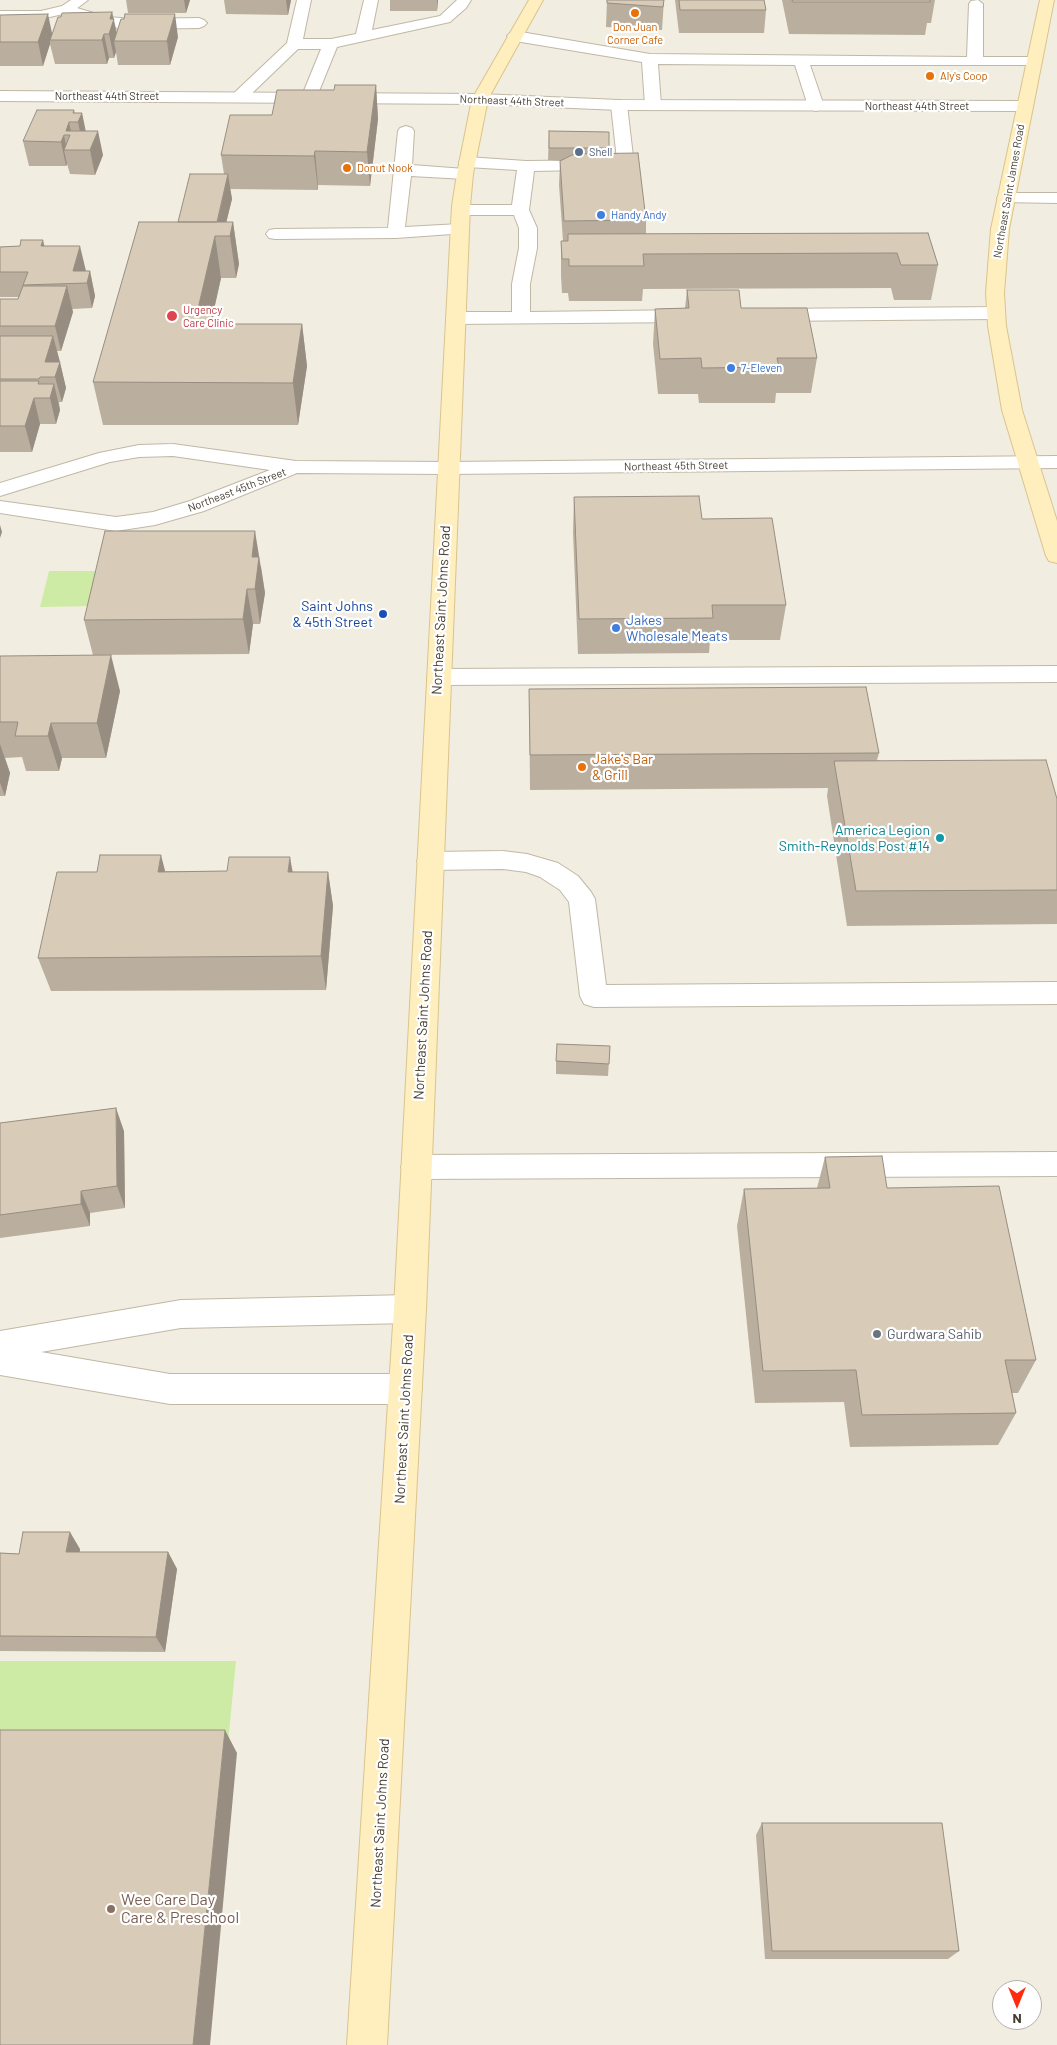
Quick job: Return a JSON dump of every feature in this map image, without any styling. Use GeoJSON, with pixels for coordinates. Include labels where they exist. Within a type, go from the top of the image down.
{"type":"FeatureCollection","features":[{"type":"Feature","properties":{"kind":"main road","name":"Northeast Saint Johns Road"},"geometry":{"type":"LineString","coordinates":[[367,2045],[406,1390],[461,210],[466,168],[480,99],[536,0]]}},
{"type":"Feature","properties":{"kind":"main road","name":"Northeast Saint James Road"},"geometry":{"type":"LineString","coordinates":[[1047,0],[1006,198],[996,260],[996,313],[1004,371],[1012,410],[1057,556]]}},
{"type":"Feature","properties":{"kind":"street"},"geometry":{"type":"LineString","coordinates":[[0,15],[41,15],[67,9],[81,0]]}},
{"type":"Feature","properties":{"kind":"street"},"geometry":{"type":"LineString","coordinates":[[239,97],[294,44],[304,0]]}},
{"type":"Feature","properties":{"kind":"street"},"geometry":{"type":"LineString","coordinates":[[363,37],[371,0]]}},
{"type":"Feature","properties":{"kind":"street"},"geometry":{"type":"LineString","coordinates":[[294,44],[331,44],[444,19],[461,6],[464,0]]}},
{"type":"Feature","properties":{"kind":"street"},"geometry":{"type":"LineString","coordinates":[[975,61],[976,4]]}},
{"type":"Feature","properties":{"kind":"street"},"geometry":{"type":"LineString","coordinates":[[67,9],[107,22],[134,24],[198,23]]}},
{"type":"Feature","properties":{"kind":"street"},"geometry":{"type":"LineString","coordinates":[[516,36],[650,59],[1034,62]]}},
{"type":"Feature","properties":{"kind":"street"},"geometry":{"type":"LineString","coordinates":[[309,98],[331,44]]}},
{"type":"Feature","properties":{"kind":"street"},"geometry":{"type":"LineString","coordinates":[[650,59],[653,105]]}},
{"type":"Feature","properties":{"kind":"street"},"geometry":{"type":"LineString","coordinates":[[801,60],[816,106]]}},
{"type":"Feature","properties":{"kind":"street","name":"Northeast 44th Street"},"geometry":{"type":"LineString","coordinates":[[0,96],[480,99],[619,105],[1025,106]]}},
{"type":"Feature","properties":{"kind":"street"},"geometry":{"type":"LineString","coordinates":[[403,170],[626,165],[619,105]]}},
{"type":"Feature","properties":{"kind":"street"},"geometry":{"type":"LineString","coordinates":[[396,233],[406,131]]}},
{"type":"Feature","properties":{"kind":"street"},"geometry":{"type":"LineString","coordinates":[[521,317],[520,284],[528,248],[528,228],[520,210],[526,166]]}},
{"type":"Feature","properties":{"kind":"street"},"geometry":{"type":"LineString","coordinates":[[1006,198],[1057,198]]}},
{"type":"Feature","properties":{"kind":"street"},"geometry":{"type":"LineString","coordinates":[[461,210],[520,210]]}},
{"type":"Feature","properties":{"kind":"street"},"geometry":{"type":"LineString","coordinates":[[275,234],[396,233],[460,229]]}},
{"type":"Feature","properties":{"kind":"street"},"geometry":{"type":"LineString","coordinates":[[748,315],[996,313]]}},
{"type":"Feature","properties":{"kind":"street"},"geometry":{"type":"LineString","coordinates":[[455,318],[708,315]]}},
{"type":"Feature","properties":{"kind":"street","name":"Northeast 45th Street"},"geometry":{"type":"LineString","coordinates":[[0,490],[106,458],[139,451],[173,450],[296,467],[448,468],[1057,462]]}},
{"type":"Feature","properties":{"kind":"street","name":"Northeast 45th Street"},"geometry":{"type":"LineString","coordinates":[[0,507],[116,524],[154,518],[197,506],[296,467]]}},
{"type":"Feature","properties":{"kind":"street"},"geometry":{"type":"LineString","coordinates":[[439,677],[1057,674]]}},
{"type":"Feature","properties":{"kind":"street"},"geometry":{"type":"LineString","coordinates":[[430,861],[503,860],[528,863],[550,870],[569,882],[582,899],[594,996],[1057,993]]}},
{"type":"Feature","properties":{"kind":"street"},"geometry":{"type":"LineString","coordinates":[[416,1167],[1057,1164]]}},
{"type":"Feature","properties":{"kind":"street"},"geometry":{"type":"LineString","coordinates":[[0,1345],[181,1314],[410,1309]]}},
{"type":"Feature","properties":{"kind":"street"},"geometry":{"type":"LineString","coordinates":[[0,1360],[170,1390],[406,1390]]}},
{"type":"Feature","properties":{"kind":"green space"},"geometry":{"type":"Polygon","coordinates":[[[49,571],[104,571],[96,606],[40,607],[49,571]]]}},
{"type":"Feature","properties":{"kind":"green space"},"geometry":{"type":"Polygon","coordinates":[[[0,1661],[236,1661],[227,1753],[0,1773],[0,1661]]]}},
{"type":"Feature","properties":{"kind":"building"},"geometry":{"type":"Polygon","coordinates":[[[607,0],[664,0],[663,7],[607,3],[607,0]]]}},
{"type":"Feature","properties":{"kind":"building"},"geometry":{"type":"Polygon","coordinates":[[[679,0],[764,0],[766,10],[680,10],[679,0]]]}},
{"type":"Feature","properties":{"kind":"building"},"geometry":{"type":"Polygon","coordinates":[[[792,0],[930,0],[930,2],[793,2],[792,0]]]}},
{"type":"Feature","properties":{"kind":"building"},"geometry":{"type":"Polygon","coordinates":[[[112,12],[110,19],[114,19],[109,34],[104,34],[102,40],[50,40],[58,17],[61,17],[62,13],[112,12]]]}},
{"type":"Feature","properties":{"kind":"building"},"geometry":{"type":"Polygon","coordinates":[[[48,14],[38,42],[0,42],[0,15],[48,14]]]}},
{"type":"Feature","properties":{"kind":"building"},"geometry":{"type":"Polygon","coordinates":[[[125,14],[175,14],[167,41],[114,41],[121,19],[124,19],[125,14]]]}},
{"type":"Feature","properties":{"kind":"building"},"geometry":{"type":"Polygon","coordinates":[[[335,85],[376,85],[367,152],[315,151],[314,156],[221,155],[230,115],[272,115],[277,90],[334,90],[335,85]]]}},
{"type":"Feature","properties":{"kind":"building"},"geometry":{"type":"Polygon","coordinates":[[[37,110],[74,110],[73,113],[82,113],[78,122],[69,122],[66,131],[98,131],[90,150],[64,150],[70,135],[64,135],[61,142],[23,141],[37,110]]]}},
{"type":"Feature","properties":{"kind":"building"},"geometry":{"type":"Polygon","coordinates":[[[549,131],[609,132],[609,148],[549,148],[549,131]]]}},
{"type":"Feature","properties":{"kind":"building","name":"Handy Andy"},"geometry":{"type":"Polygon","coordinates":[[[638,153],[646,220],[564,221],[560,161],[574,154],[638,153]]]}},
{"type":"Feature","properties":{"kind":"building"},"geometry":{"type":"Polygon","coordinates":[[[190,174],[228,174],[217,222],[178,222],[190,174]]]}},
{"type":"Feature","properties":{"kind":"building"},"geometry":{"type":"Polygon","coordinates":[[[139,222],[233,222],[230,236],[215,236],[197,313],[213,313],[210,324],[302,324],[293,383],[93,382],[139,222]]]}},
{"type":"Feature","properties":{"kind":"building"},"geometry":{"type":"Polygon","coordinates":[[[928,233],[938,265],[901,265],[897,253],[643,254],[644,266],[569,266],[569,259],[562,259],[561,241],[568,241],[568,234],[928,233]]]}},
{"type":"Feature","properties":{"kind":"building"},"geometry":{"type":"Polygon","coordinates":[[[21,240],[43,240],[41,246],[80,246],[73,271],[90,271],[87,283],[23,285],[28,272],[0,272],[0,247],[20,246],[21,240]]]}},
{"type":"Feature","properties":{"kind":"building"},"geometry":{"type":"Polygon","coordinates":[[[23,286],[67,286],[55,326],[0,326],[0,299],[18,299],[23,286]]]}},
{"type":"Feature","properties":{"kind":"building"},"geometry":{"type":"Polygon","coordinates":[[[687,290],[739,290],[741,308],[807,308],[817,358],[777,358],[779,367],[702,368],[701,358],[660,359],[655,309],[689,308],[687,290]]]}},
{"type":"Feature","properties":{"kind":"building"},"geometry":{"type":"Polygon","coordinates":[[[0,336],[53,336],[45,362],[60,362],[55,377],[0,379],[0,336]]]}},
{"type":"Feature","properties":{"kind":"building"},"geometry":{"type":"Polygon","coordinates":[[[0,381],[39,381],[38,384],[54,384],[50,398],[34,398],[25,426],[0,426],[0,381]]]}},
{"type":"Feature","properties":{"kind":"building"},"geometry":{"type":"Polygon","coordinates":[[[699,496],[702,519],[772,518],[786,605],[712,605],[713,618],[579,619],[574,497],[699,496]]]}},
{"type":"Feature","properties":{"kind":"building"},"geometry":{"type":"Polygon","coordinates":[[[105,531],[255,531],[252,557],[259,557],[255,589],[247,589],[243,619],[84,620],[105,531]]]}},
{"type":"Feature","properties":{"kind":"building"},"geometry":{"type":"Polygon","coordinates":[[[111,655],[97,723],[51,723],[48,736],[15,736],[18,722],[0,722],[0,656],[111,655]]]}},
{"type":"Feature","properties":{"kind":"building"},"geometry":{"type":"Polygon","coordinates":[[[866,687],[879,753],[530,755],[529,689],[866,687]]]}},
{"type":"Feature","properties":{"kind":"building","name":"America Legion Smith-Reynolds Post #14"},"geometry":{"type":"Polygon","coordinates":[[[1046,760],[1057,799],[1057,890],[856,891],[834,761],[1046,760]]]}},
{"type":"Feature","properties":{"kind":"building"},"geometry":{"type":"Polygon","coordinates":[[[100,855],[161,855],[158,872],[227,871],[229,857],[290,857],[288,872],[328,872],[321,956],[38,958],[57,872],[97,872],[100,855]]]}},
{"type":"Feature","properties":{"kind":"building"},"geometry":{"type":"Polygon","coordinates":[[[557,1044],[610,1046],[609,1064],[556,1061],[557,1044]]]}},
{"type":"Feature","properties":{"kind":"building"},"geometry":{"type":"Polygon","coordinates":[[[116,1108],[117,1186],[81,1191],[81,1204],[0,1215],[0,1123],[116,1108]]]}},
{"type":"Feature","properties":{"kind":"building","name":"Gurdwara Sahib"},"geometry":{"type":"Polygon","coordinates":[[[882,1156],[887,1188],[999,1186],[1036,1360],[1005,1360],[1016,1413],[862,1415],[856,1370],[763,1371],[744,1189],[830,1188],[825,1157],[882,1156]]]}},
{"type":"Feature","properties":{"kind":"building"},"geometry":{"type":"Polygon","coordinates":[[[23,1532],[70,1532],[66,1552],[168,1552],[156,1637],[0,1636],[0,1553],[19,1554],[23,1532]]]}},
{"type":"Feature","properties":{"kind":"building","name":"Wee Care Day Care & Preschool"},"geometry":{"type":"Polygon","coordinates":[[[0,1730],[225,1730],[193,2045],[0,2045],[0,1730]]]}},
{"type":"Feature","properties":{"kind":"building"},"geometry":{"type":"Polygon","coordinates":[[[762,1823],[942,1823],[959,1951],[772,1951],[762,1823]]]}},
{"type":"Feature","properties":{"kind":"place","name":"Don Juan Corner Cafe"},"geometry":{"type":"Point","coordinates":[635,13]}},
{"type":"Feature","properties":{"kind":"place","name":"Aly's Coop"},"geometry":{"type":"Point","coordinates":[930,76]}},
{"type":"Feature","properties":{"kind":"place","name":"Shell"},"geometry":{"type":"Point","coordinates":[579,152]}},
{"type":"Feature","properties":{"kind":"place","name":"Donut Nook"},"geometry":{"type":"Point","coordinates":[347,168]}},
{"type":"Feature","properties":{"kind":"place","name":"Handy Andy"},"geometry":{"type":"Point","coordinates":[601,215]}},
{"type":"Feature","properties":{"kind":"place","name":"Urgency Care Clinic"},"geometry":{"type":"Point","coordinates":[172,316]}},
{"type":"Feature","properties":{"kind":"place","name":"7-Eleven"},"geometry":{"type":"Point","coordinates":[731,368]}},
{"type":"Feature","properties":{"kind":"place","name":"Saint Johns & 45th Street"},"geometry":{"type":"Point","coordinates":[383,614]}},
{"type":"Feature","properties":{"kind":"place","name":"Jakes Wholesale Meats"},"geometry":{"type":"Point","coordinates":[616,628]}},
{"type":"Feature","properties":{"kind":"place","name":"Jake's Bar & Grill"},"geometry":{"type":"Point","coordinates":[582,767]}},
{"type":"Feature","properties":{"kind":"place","name":"America Legion Smith-Reynolds Post #14"},"geometry":{"type":"Point","coordinates":[940,838]}},
{"type":"Feature","properties":{"kind":"place","name":"Gurdwara Sahib"},"geometry":{"type":"Point","coordinates":[877,1334]}},
{"type":"Feature","properties":{"kind":"place","name":"Wee Care Day Care & Preschool"},"geometry":{"type":"Point","coordinates":[111,1909]}}]}
